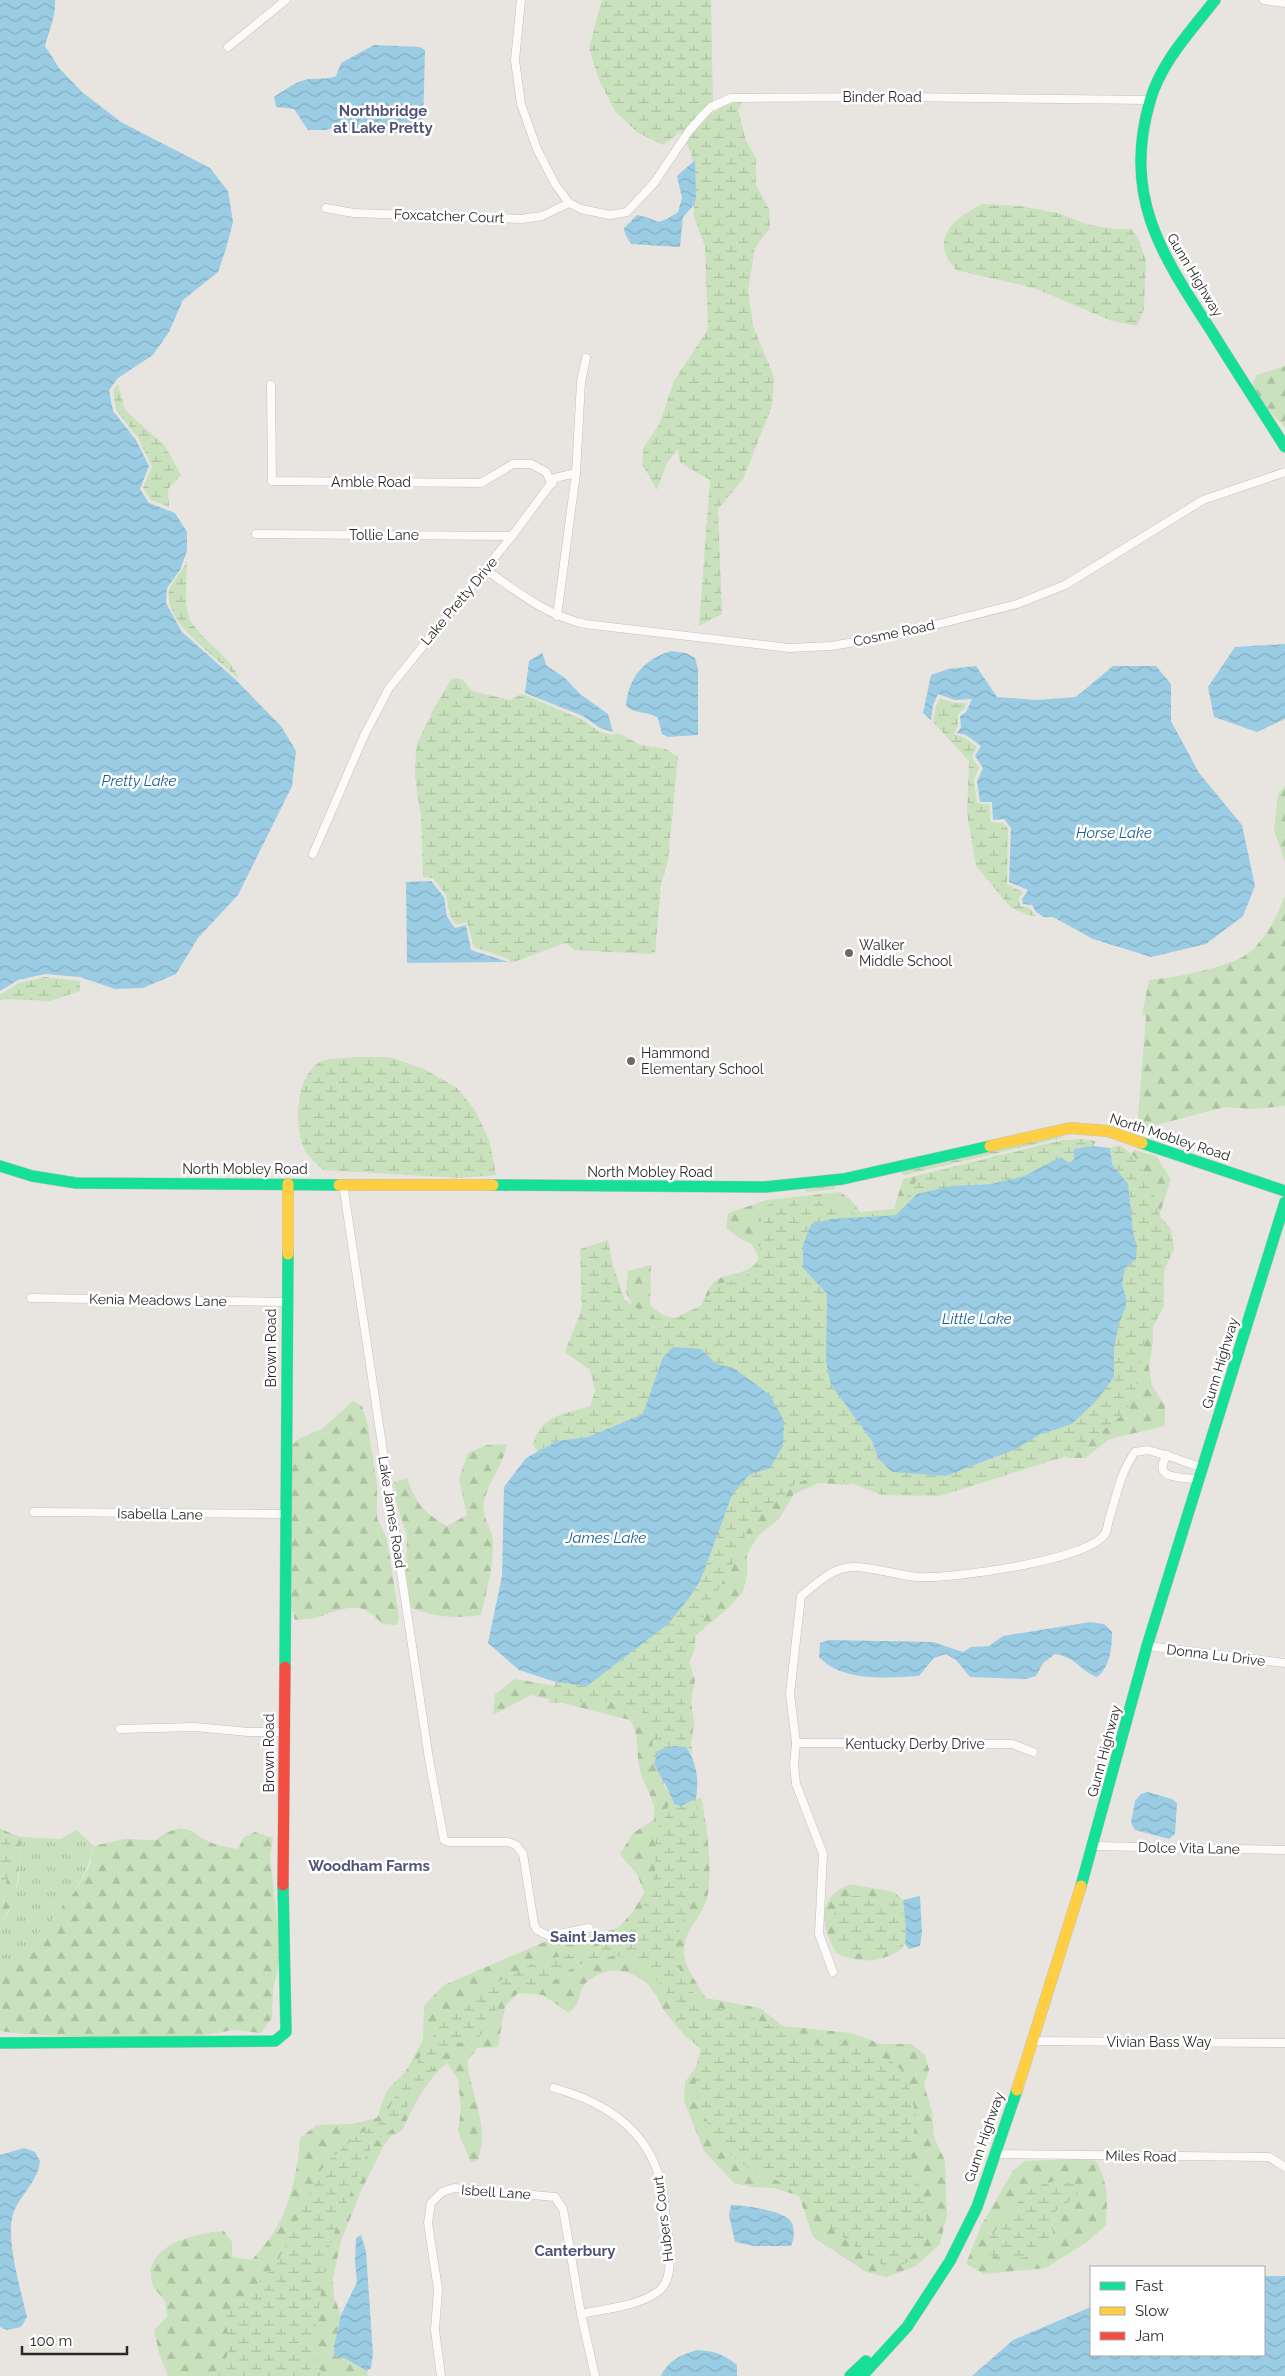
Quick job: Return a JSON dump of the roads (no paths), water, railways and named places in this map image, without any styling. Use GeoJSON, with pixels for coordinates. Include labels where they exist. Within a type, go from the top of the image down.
{"type":"FeatureCollection","features":[{"type":"Feature","properties":{"kind":"street"},"geometry":{"type":"LineString","coordinates":[[228,47],[286,0]]}},
{"type":"Feature","properties":{"kind":"street"},"geometry":{"type":"LineString","coordinates":[[521,0],[515,60],[521,104],[537,149],[555,184],[569,203]]}},
{"type":"Feature","properties":{"kind":"street"},"geometry":{"type":"LineString","coordinates":[[1182,39],[1208,0]]}},
{"type":"Feature","properties":{"kind":"street","name":"Gunn Highway"},"geometry":{"type":"LineString","coordinates":[[1215,0],[1182,39],[1164,67],[1150,100],[1143,130],[1141,168],[1143,195],[1152,231],[1174,274],[1285,447]]}},
{"type":"Feature","properties":{"kind":"street"},"geometry":{"type":"LineString","coordinates":[[1264,0],[1285,2]]}},
{"type":"Feature","properties":{"kind":"street","name":"Binder Road"},"geometry":{"type":"LineString","coordinates":[[569,203],[596,214],[610,215],[627,212],[654,183],[689,131],[703,115],[711,107],[731,98],[900,97],[1150,100]]}},
{"type":"Feature","properties":{"kind":"street","name":"Foxcatcher Court"},"geometry":{"type":"LineString","coordinates":[[326,208],[354,213],[521,219],[542,216],[569,203]]}},
{"type":"Feature","properties":{"kind":"street"},"geometry":{"type":"LineString","coordinates":[[557,616],[576,473],[581,382],[586,358]]}},
{"type":"Feature","properties":{"kind":"street","name":"Amble Road"},"geometry":{"type":"LineString","coordinates":[[271,385],[272,481],[481,483],[513,464],[531,464],[546,472],[552,484]]}},
{"type":"Feature","properties":{"kind":"street","name":"Cosme Road"},"geometry":{"type":"LineString","coordinates":[[486,569],[539,607],[557,616],[585,624],[789,648],[830,646],[896,635],[1017,604],[1049,593],[1203,500],[1285,472]]}},
{"type":"Feature","properties":{"kind":"street","name":"Lake Pretty Drive"},"geometry":{"type":"LineString","coordinates":[[313,854],[364,736],[389,688],[486,569],[555,478],[576,473]]}},
{"type":"Feature","properties":{"kind":"street","name":"Tollie Lane"},"geometry":{"type":"LineString","coordinates":[[256,534],[512,536]]}},
{"type":"Feature","properties":{"kind":"street","name":"North Mobley Road"},"geometry":{"type":"LineString","coordinates":[[0,1166],[32,1176],[76,1183],[765,1188],[843,1179],[1070,1128],[1108,1131],[1285,1191]]}},
{"type":"Feature","properties":{"kind":"street","name":"Brown Road"},"geometry":{"type":"LineString","coordinates":[[0,2043],[275,2042],[286,2032],[282,1895],[288,1184]]}},
{"type":"Feature","properties":{"kind":"street","name":"Lake James Road"},"geometry":{"type":"LineString","coordinates":[[344,1184],[428,1750],[444,1840],[449,1842],[508,1842],[516,1845],[522,1854],[534,1924],[537,1930],[549,1936],[589,1928]]}},
{"type":"Feature","properties":{"kind":"street","name":"Gunn Highway"},"geometry":{"type":"LineString","coordinates":[[862,2376],[907,2327],[963,2237],[977,2207],[1033,2041],[1094,1846],[1147,1646],[1285,1202]]}},
{"type":"Feature","properties":{"kind":"street","name":"Kenia Meadows Lane"},"geometry":{"type":"LineString","coordinates":[[31,1298],[286,1302]]}},
{"type":"Feature","properties":{"kind":"street"},"geometry":{"type":"LineString","coordinates":[[833,1972],[819,1934],[823,1854],[796,1784],[794,1765],[796,1743],[790,1694],[801,1596],[828,1574],[852,1567],[918,1577],[954,1576],[1012,1568],[1061,1556],[1094,1542],[1104,1534],[1125,1465],[1135,1452],[1148,1450],[1174,1458],[1202,1474]]}},
{"type":"Feature","properties":{"kind":"street"},"geometry":{"type":"LineString","coordinates":[[1174,1458],[1162,1464],[1164,1473],[1169,1476],[1202,1474]]}},
{"type":"Feature","properties":{"kind":"street","name":"Isabella Lane"},"geometry":{"type":"LineString","coordinates":[[34,1512],[285,1514]]}},
{"type":"Feature","properties":{"kind":"street","name":"Donna Lu Drive"},"geometry":{"type":"LineString","coordinates":[[1147,1646],[1285,1663]]}},
{"type":"Feature","properties":{"kind":"street"},"geometry":{"type":"LineString","coordinates":[[120,1729],[195,1727],[248,1732],[284,1732]]}},
{"type":"Feature","properties":{"kind":"street","name":"Kentucky Derby Drive"},"geometry":{"type":"LineString","coordinates":[[796,1743],[1012,1744],[1034,1752]]}},
{"type":"Feature","properties":{"kind":"street","name":"Dolce Vita Lane"},"geometry":{"type":"LineString","coordinates":[[1094,1846],[1285,1850]]}},
{"type":"Feature","properties":{"kind":"street","name":"Vivian Bass Way"},"geometry":{"type":"LineString","coordinates":[[1033,2041],[1285,2043]]}},
{"type":"Feature","properties":{"kind":"street","name":"Hubers Court"},"geometry":{"type":"LineString","coordinates":[[554,2088],[582,2096],[606,2108],[627,2124],[645,2145],[654,2160],[660,2178],[669,2245],[670,2266],[662,2289],[643,2300],[580,2314]]}},
{"type":"Feature","properties":{"kind":"street","name":"Miles Road"},"geometry":{"type":"LineString","coordinates":[[994,2154],[1269,2157],[1285,2167]]}},
{"type":"Feature","properties":{"kind":"street","name":"Isbell Lane"},"geometry":{"type":"LineString","coordinates":[[441,2376],[435,2330],[438,2289],[428,2223],[430,2203],[442,2192],[454,2188],[555,2196],[564,2209],[580,2314],[595,2376]]}},
{"type":"Feature","properties":{"kind":"street","name":"Gunn Highway"},"geometry":{"type":"LineString","coordinates":[[850,2376],[885,2343],[926,2298]]}},
{"type":"Feature","properties":{"kind":"water","name":"Pretty Lake"},"geometry":{"type":"Polygon","coordinates":[[[0,0],[55,0],[53,18],[45,46],[59,68],[82,92],[121,122],[210,168],[228,191],[233,222],[218,272],[183,300],[169,332],[153,355],[118,378],[109,390],[113,411],[136,440],[149,466],[140,489],[149,503],[175,513],[187,532],[187,551],[180,570],[167,588],[166,603],[182,632],[235,679],[281,726],[296,751],[292,786],[238,895],[198,938],[176,974],[143,988],[115,989],[80,977],[45,974],[18,980],[0,991],[0,0]]]}},
{"type":"Feature","properties":{"kind":"water"},"geometry":{"type":"Polygon","coordinates":[[[374,45],[420,47],[425,50],[423,129],[418,134],[335,131],[333,128],[308,130],[294,109],[276,107],[274,97],[286,89],[304,80],[336,76],[341,63],[374,45]]]}},
{"type":"Feature","properties":{"kind":"water"},"geometry":{"type":"Polygon","coordinates":[[[695,160],[696,199],[694,205],[683,217],[680,247],[631,244],[624,228],[637,215],[660,221],[678,212],[682,198],[677,176],[695,160]]]}},
{"type":"Feature","properties":{"kind":"water"},"geometry":{"type":"Polygon","coordinates":[[[1285,644],[1285,719],[1257,732],[1214,717],[1208,687],[1235,647],[1285,644]]]}},
{"type":"Feature","properties":{"kind":"water"},"geometry":{"type":"Polygon","coordinates":[[[671,651],[686,653],[695,658],[698,669],[698,735],[668,737],[662,734],[658,718],[629,709],[626,706],[630,687],[639,671],[653,659],[671,651]]]}},
{"type":"Feature","properties":{"kind":"water"},"geometry":{"type":"Polygon","coordinates":[[[542,653],[547,666],[565,678],[580,694],[608,714],[613,732],[600,728],[583,716],[525,693],[529,661],[542,653]]]}},
{"type":"Feature","properties":{"kind":"water","name":"Horse Lake"},"geometry":{"type":"Polygon","coordinates":[[[976,666],[997,697],[1037,700],[1076,697],[1113,666],[1156,666],[1171,684],[1171,721],[1199,773],[1242,825],[1255,886],[1243,916],[1206,944],[1151,957],[1093,939],[1053,917],[1044,917],[1036,912],[1032,905],[1023,904],[1022,899],[1028,890],[1009,882],[1011,828],[1004,819],[993,820],[992,802],[980,802],[977,781],[983,768],[975,756],[981,746],[966,735],[957,733],[961,727],[960,716],[966,712],[972,699],[955,700],[938,694],[933,705],[931,720],[923,713],[931,675],[948,669],[976,666]]]}},
{"type":"Feature","properties":{"kind":"water"},"geometry":{"type":"Polygon","coordinates":[[[431,881],[444,897],[447,917],[455,928],[466,925],[471,950],[508,962],[407,963],[406,882],[431,881]]]}},
{"type":"Feature","properties":{"kind":"water","name":"Little Lake"},"geometry":{"type":"Polygon","coordinates":[[[1092,1146],[1110,1148],[1112,1164],[1128,1184],[1133,1233],[1137,1246],[1136,1259],[1125,1268],[1122,1284],[1126,1306],[1119,1323],[1114,1348],[1114,1377],[1096,1401],[1072,1424],[1039,1435],[1016,1449],[946,1476],[892,1472],[878,1458],[872,1441],[831,1385],[826,1362],[827,1294],[803,1268],[803,1245],[811,1224],[832,1219],[896,1215],[917,1194],[952,1186],[991,1184],[1024,1176],[1061,1157],[1069,1163],[1074,1159],[1074,1149],[1092,1146]]]}},
{"type":"Feature","properties":{"kind":"water","name":"James Lake"},"geometry":{"type":"Polygon","coordinates":[[[673,1347],[701,1349],[715,1363],[735,1369],[770,1395],[784,1421],[783,1446],[770,1468],[749,1475],[732,1495],[701,1579],[689,1598],[668,1624],[587,1686],[556,1682],[519,1670],[488,1643],[502,1576],[504,1487],[526,1458],[557,1441],[588,1437],[643,1414],[663,1357],[673,1347]]]}},
{"type":"Feature","properties":{"kind":"water"},"geometry":{"type":"Polygon","coordinates":[[[1090,1622],[1104,1624],[1112,1632],[1111,1650],[1107,1663],[1097,1677],[1085,1671],[1068,1658],[1055,1654],[1043,1663],[1036,1676],[1026,1679],[970,1677],[956,1660],[946,1654],[934,1658],[919,1676],[893,1677],[852,1675],[829,1665],[819,1657],[820,1643],[829,1640],[933,1642],[963,1652],[971,1647],[989,1646],[1003,1636],[1090,1622]]]}},
{"type":"Feature","properties":{"kind":"water"},"geometry":{"type":"Polygon","coordinates":[[[674,1746],[686,1747],[693,1759],[697,1779],[696,1799],[680,1806],[674,1804],[654,1763],[659,1750],[674,1746]]]}},
{"type":"Feature","properties":{"kind":"water"},"geometry":{"type":"Polygon","coordinates":[[[1148,1792],[1172,1799],[1177,1803],[1175,1834],[1169,1839],[1135,1830],[1131,1823],[1135,1801],[1141,1794],[1148,1792]]]}},
{"type":"Feature","properties":{"kind":"water"},"geometry":{"type":"Polygon","coordinates":[[[920,1896],[922,1932],[920,1946],[909,1949],[905,1944],[906,1928],[903,1900],[920,1896]]]}},
{"type":"Feature","properties":{"kind":"water"},"geometry":{"type":"Polygon","coordinates":[[[24,2148],[35,2152],[40,2161],[36,2175],[17,2205],[11,2221],[12,2248],[27,2317],[21,2327],[7,2330],[0,2327],[0,2155],[24,2148]]]}},
{"type":"Feature","properties":{"kind":"water"},"geometry":{"type":"Polygon","coordinates":[[[731,2205],[767,2210],[786,2217],[792,2223],[794,2230],[791,2246],[754,2246],[735,2242],[729,2215],[731,2205]]]}},
{"type":"Feature","properties":{"kind":"water"},"geometry":{"type":"Polygon","coordinates":[[[361,2235],[366,2251],[373,2354],[371,2368],[367,2371],[344,2358],[335,2357],[334,2346],[341,2315],[357,2282],[355,2262],[356,2238],[361,2235]]]}},
{"type":"Feature","properties":{"kind":"water"},"geometry":{"type":"Polygon","coordinates":[[[1265,2276],[1285,2276],[1285,2376],[972,2376],[1013,2340],[1090,2307],[1090,2356],[1265,2356],[1265,2276]]]}},
{"type":"Feature","properties":{"kind":"water"},"geometry":{"type":"Polygon","coordinates":[[[697,2350],[714,2352],[728,2358],[737,2365],[737,2376],[661,2376],[671,2362],[697,2350]]]}},
{"type":"Feature","properties":{"kind":"place","name":"Walker Middle School"},"geometry":{"type":"Point","coordinates":[849,953]}},
{"type":"Feature","properties":{"kind":"place","name":"Hammond Elementary School"},"geometry":{"type":"Point","coordinates":[631,1061]}},
{"type":"Feature","properties":{"kind":"district","name":"Northbridge at Lake Pretty"},"geometry":{"type":"Point","coordinates":[383,120]}},
{"type":"Feature","properties":{"kind":"district","name":"Woodham Farms"},"geometry":{"type":"Point","coordinates":[369,1866]}},
{"type":"Feature","properties":{"kind":"district","name":"Saint James"},"geometry":{"type":"Point","coordinates":[593,1937]}},
{"type":"Feature","properties":{"kind":"district","name":"Canterbury"},"geometry":{"type":"Point","coordinates":[575,2251]}}]}
